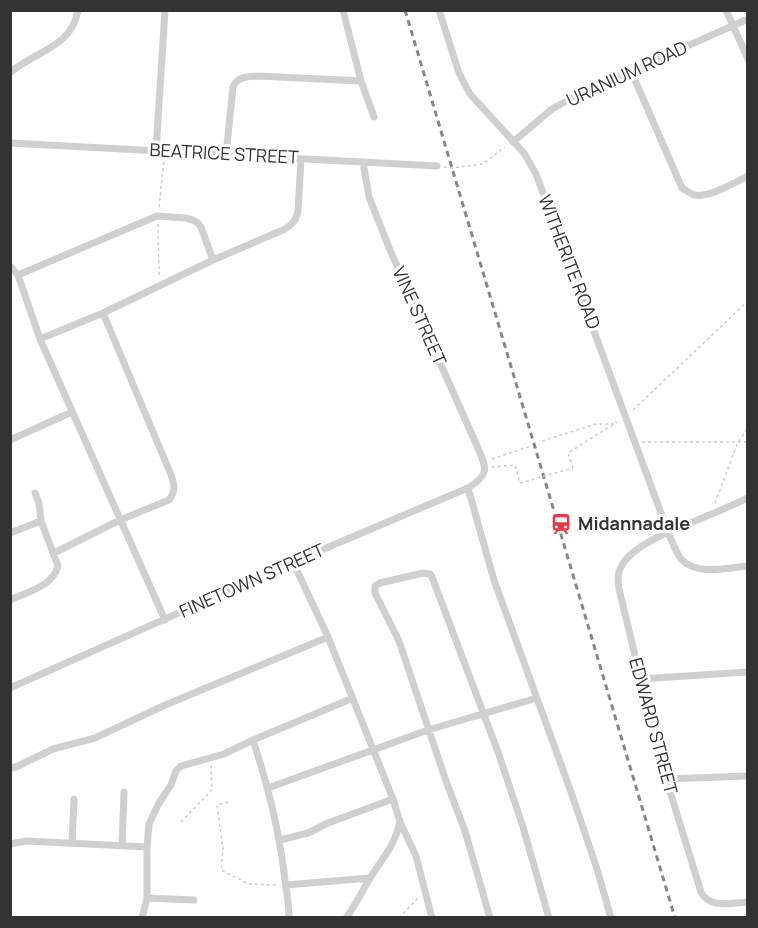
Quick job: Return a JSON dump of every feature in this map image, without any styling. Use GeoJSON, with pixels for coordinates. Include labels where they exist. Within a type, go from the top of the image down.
{"type":"FeatureCollection","features":[{"type":"Feature","properties":{"kind":"street"},"geometry":{"type":"LineString","coordinates":[[10,73],[65,38],[72,28],[78,10]]}},
{"type":"Feature","properties":{"kind":"street"},"geometry":{"type":"LineString","coordinates":[[156,151],[165,10]]}},
{"type":"Feature","properties":{"kind":"street"},"geometry":{"type":"LineString","coordinates":[[343,10],[361,81],[374,117]]}},
{"type":"Feature","properties":{"kind":"street","name":"WITHERITE ROAD"},"geometry":{"type":"LineString","coordinates":[[440,10],[463,82],[481,108],[524,153],[536,174],[668,532],[679,555],[685,562],[702,569],[747,566]]}},
{"type":"Feature","properties":{"kind":"street"},"geometry":{"type":"LineString","coordinates":[[726,10],[747,59]]}},
{"type":"Feature","properties":{"kind":"street","name":"URANIUM ROAD"},"geometry":{"type":"LineString","coordinates":[[513,142],[552,109],[581,93],[747,19]]}},
{"type":"Feature","properties":{"kind":"street"},"geometry":{"type":"LineString","coordinates":[[630,71],[682,188],[697,195],[707,194],[747,176]]}},
{"type":"Feature","properties":{"kind":"street"},"geometry":{"type":"LineString","coordinates":[[226,154],[231,100],[235,82],[241,78],[258,76],[361,81]]}},
{"type":"Feature","properties":{"kind":"street","name":"BEATRICE STREET"},"geometry":{"type":"LineString","coordinates":[[10,143],[437,166]]}},
{"type":"Feature","properties":{"kind":"street"},"geometry":{"type":"LineString","coordinates":[[40,339],[103,313],[213,260],[284,230],[291,225],[298,211],[301,159]]}},
{"type":"Feature","properties":{"kind":"street","name":"VINE STREET"},"geometry":{"type":"LineString","coordinates":[[363,162],[369,197],[386,240],[485,465]]}},
{"type":"Feature","properties":{"kind":"street"},"geometry":{"type":"LineString","coordinates":[[18,276],[157,216],[185,218],[198,223],[213,260]]}},
{"type":"Feature","properties":{"kind":"street"},"geometry":{"type":"LineString","coordinates":[[10,266],[18,276],[40,339],[165,620]]}},
{"type":"Feature","properties":{"kind":"street"},"geometry":{"type":"LineString","coordinates":[[54,553],[120,520],[168,501],[173,495],[174,489],[169,470],[103,313]]}},
{"type":"Feature","properties":{"kind":"street"},"geometry":{"type":"LineString","coordinates":[[11,439],[72,412]]}},
{"type":"Feature","properties":{"kind":"street","name":"FINETOWN STREET"},"geometry":{"type":"LineString","coordinates":[[10,687],[293,562],[468,488],[479,481],[484,474],[485,465]]}},
{"type":"Feature","properties":{"kind":"street"},"geometry":{"type":"LineString","coordinates":[[468,488],[494,580],[571,792],[597,869],[610,918]]}},
{"type":"Feature","properties":{"kind":"street"},"geometry":{"type":"LineString","coordinates":[[10,600],[47,583],[53,578],[58,566],[41,521],[39,503],[35,494]]}},
{"type":"Feature","properties":{"kind":"street","name":"EDWARD STREET"},"geometry":{"type":"LineString","coordinates":[[747,498],[668,532],[630,554],[621,565],[618,576],[619,590],[666,779],[703,895],[712,903],[747,902]]}},
{"type":"Feature","properties":{"kind":"street"},"geometry":{"type":"LineString","coordinates":[[10,533],[41,521]]}},
{"type":"Feature","properties":{"kind":"street"},"geometry":{"type":"LineString","coordinates":[[293,562],[328,637],[400,822],[416,856],[432,918]]}},
{"type":"Feature","properties":{"kind":"street"},"geometry":{"type":"LineString","coordinates":[[490,918],[465,831],[428,730],[399,641],[375,593],[375,586],[380,583],[423,573],[430,574],[498,752],[523,827],[549,918]]}},
{"type":"Feature","properties":{"kind":"street"},"geometry":{"type":"LineString","coordinates":[[10,768],[53,749],[95,738],[174,701],[328,637]]}},
{"type":"Feature","properties":{"kind":"street"},"geometry":{"type":"LineString","coordinates":[[640,678],[747,672]]}},
{"type":"Feature","properties":{"kind":"street"},"geometry":{"type":"LineString","coordinates":[[142,918],[147,898],[147,848],[150,821],[171,785],[176,771],[184,764],[224,754],[353,698]]}},
{"type":"Feature","properties":{"kind":"street"},"geometry":{"type":"LineString","coordinates":[[268,788],[428,730],[537,698]]}},
{"type":"Feature","properties":{"kind":"street"},"geometry":{"type":"LineString","coordinates":[[253,740],[268,788],[280,840],[290,918]]}},
{"type":"Feature","properties":{"kind":"street"},"geometry":{"type":"LineString","coordinates":[[666,779],[747,776]]}},
{"type":"Feature","properties":{"kind":"street"},"geometry":{"type":"LineString","coordinates":[[122,846],[124,792]]}},
{"type":"Feature","properties":{"kind":"street"},"geometry":{"type":"LineString","coordinates":[[72,843],[74,799]]}},
{"type":"Feature","properties":{"kind":"street"},"geometry":{"type":"LineString","coordinates":[[280,840],[308,833],[328,823],[393,800]]}},
{"type":"Feature","properties":{"kind":"street"},"geometry":{"type":"LineString","coordinates":[[346,918],[392,846],[400,822]]}},
{"type":"Feature","properties":{"kind":"street"},"geometry":{"type":"LineString","coordinates":[[10,844],[27,841],[147,848]]}},
{"type":"Feature","properties":{"kind":"street"},"geometry":{"type":"LineString","coordinates":[[286,885],[370,878]]}},
{"type":"Feature","properties":{"kind":"street"},"geometry":{"type":"LineString","coordinates":[[147,898],[194,900]]}},
{"type":"Feature","properties":{"kind":"path"},"geometry":{"type":"LineString","coordinates":[[437,166],[452,168],[483,164],[513,142]]}},
{"type":"Feature","properties":{"kind":"path"},"geometry":{"type":"LineString","coordinates":[[485,465],[515,465],[520,483],[573,468],[568,453],[626,417],[747,301]]}},
{"type":"Feature","properties":{"kind":"path"},"geometry":{"type":"LineString","coordinates":[[542,441],[596,424],[616,424]]}},
{"type":"Feature","properties":{"kind":"path"},"geometry":{"type":"LineString","coordinates":[[710,515],[738,442],[747,428]]}},
{"type":"Feature","properties":{"kind":"path"},"geometry":{"type":"LineString","coordinates":[[635,442],[747,442]]}},
{"type":"Feature","properties":{"kind":"path"},"geometry":{"type":"LineString","coordinates":[[485,465],[531,446]]}},
{"type":"Feature","properties":{"kind":"path"},"geometry":{"type":"LineString","coordinates":[[181,822],[212,790],[211,759]]}},
{"type":"Feature","properties":{"kind":"path"},"geometry":{"type":"LineString","coordinates":[[228,802],[218,805],[223,849],[221,870],[249,884],[286,885]]}},
{"type":"Feature","properties":{"kind":"path"},"geometry":{"type":"LineString","coordinates":[[399,918],[425,891]]}},
{"type":"Feature","properties":{"kind":"railway"},"geometry":{"type":"LineString","coordinates":[[405,10],[675,918]]}},
{"type":"Feature","properties":{"kind":"place","name":"Midannadale"},"geometry":{"type":"Point","coordinates":[561,524]}}]}
